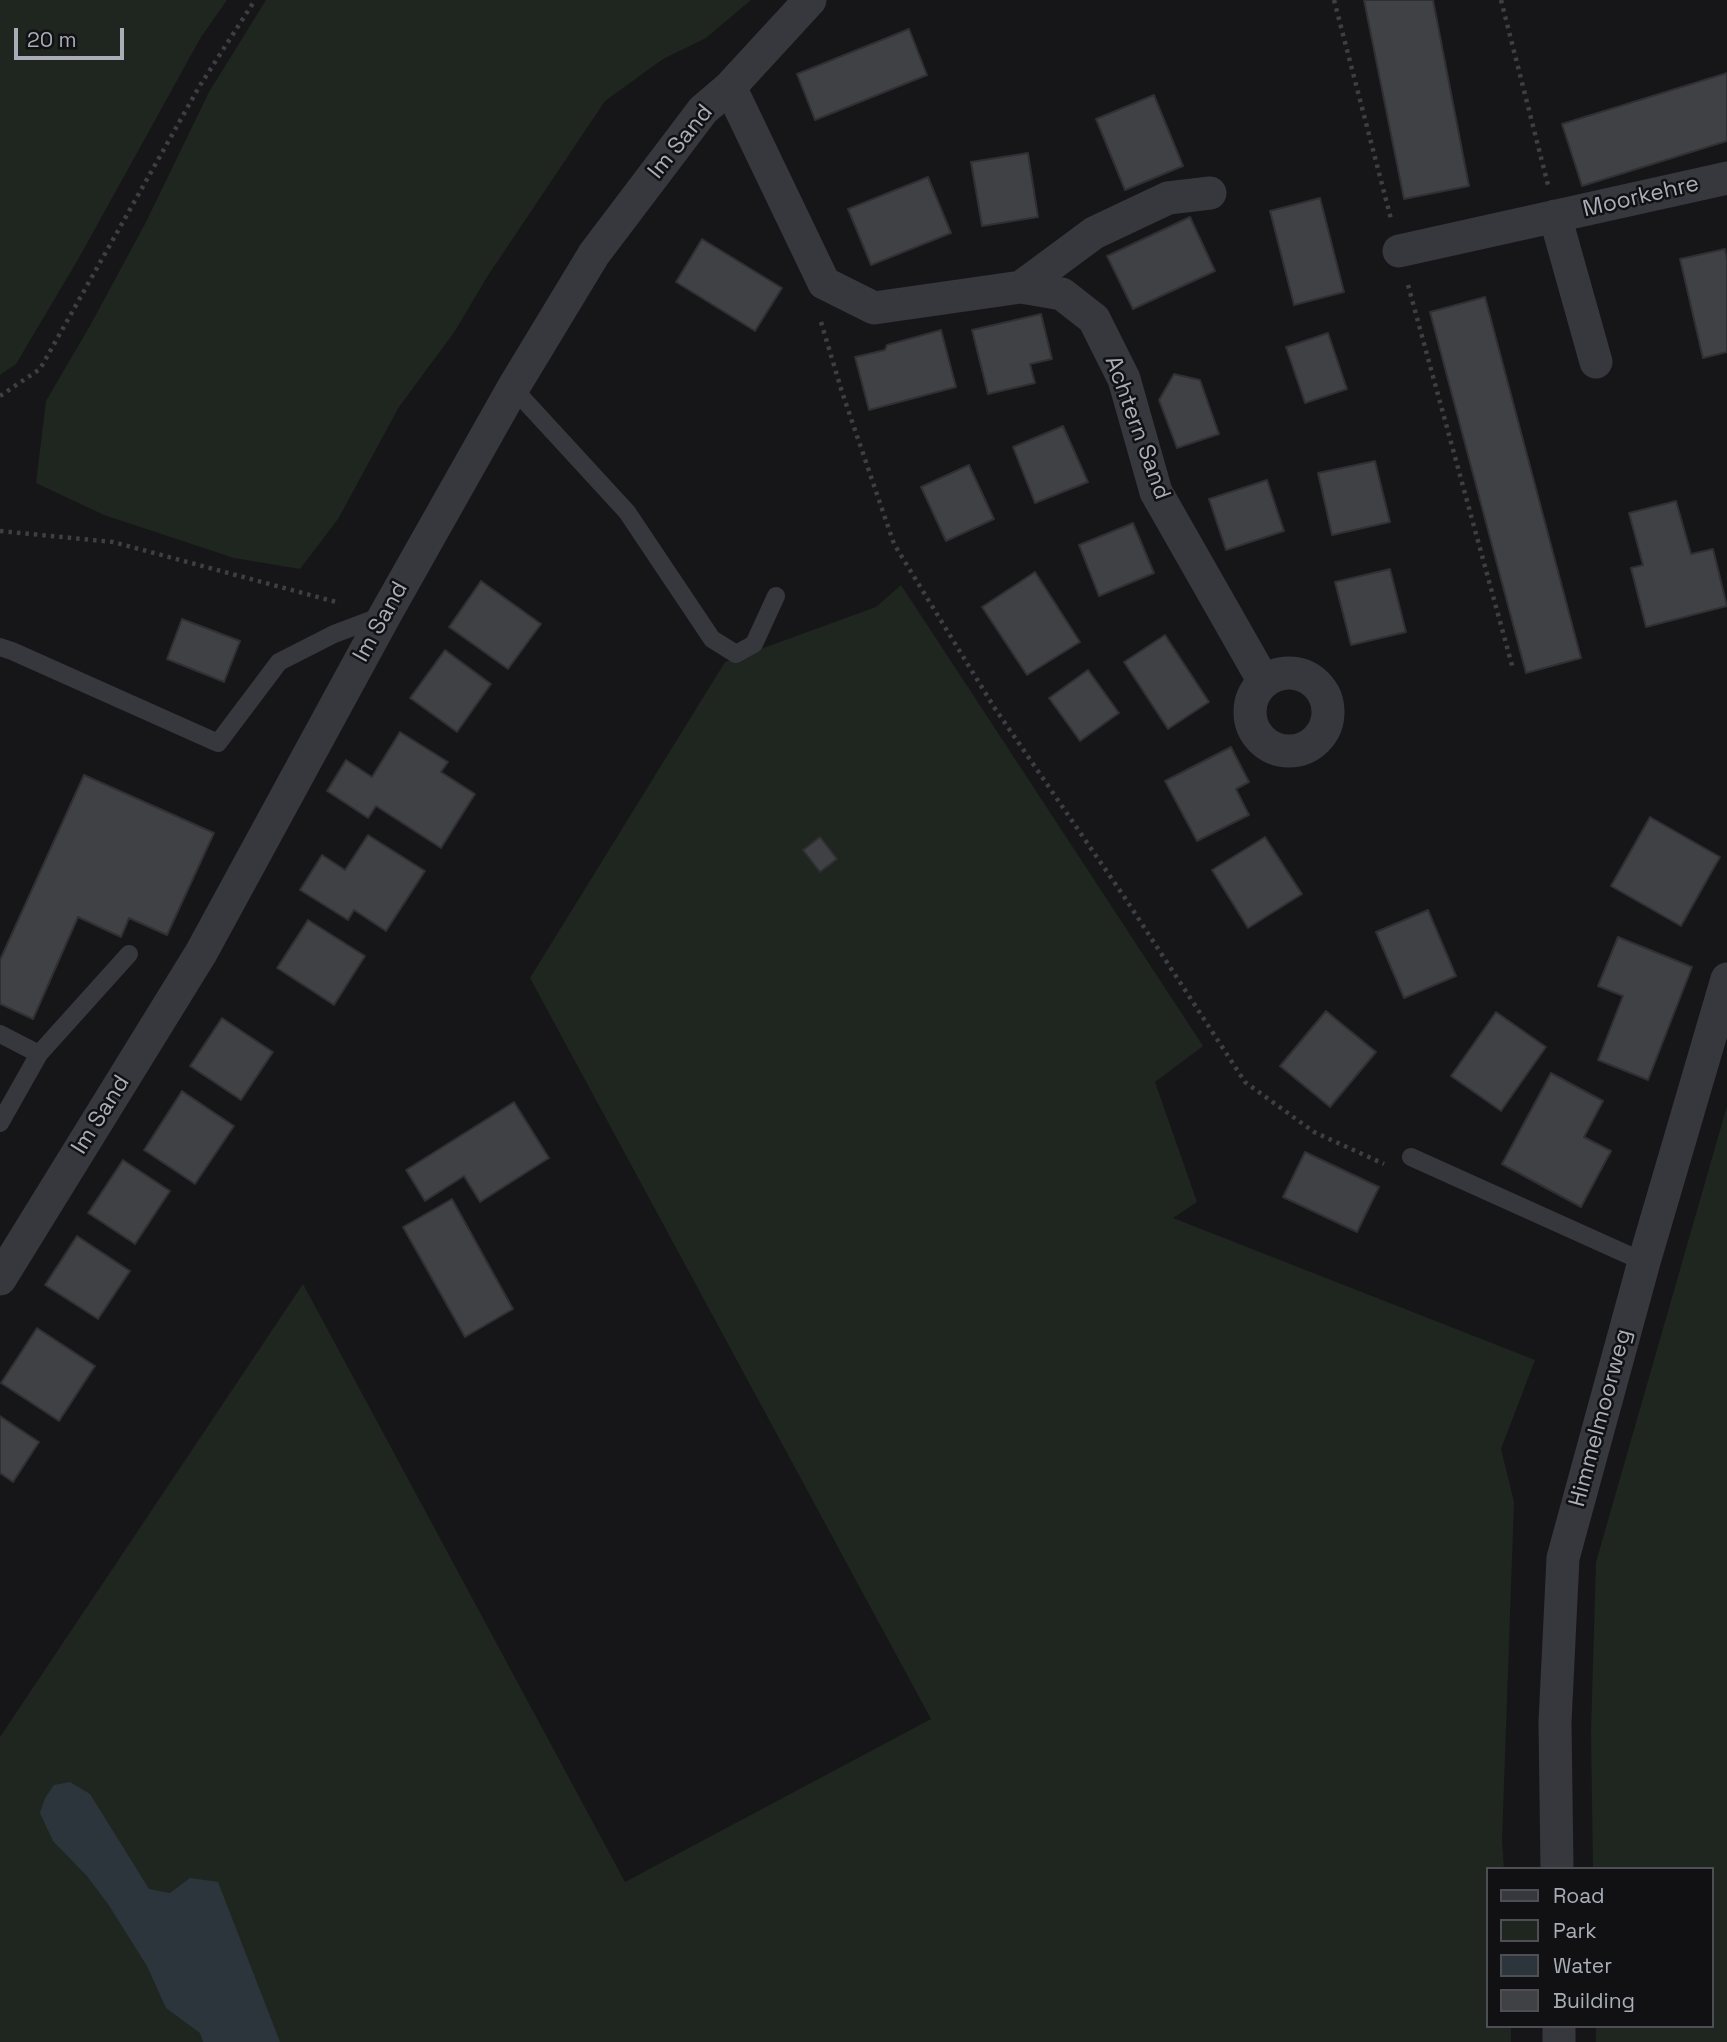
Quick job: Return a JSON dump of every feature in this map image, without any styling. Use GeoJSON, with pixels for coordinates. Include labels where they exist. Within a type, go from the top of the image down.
{"type":"FeatureCollection","features":[{"type":"Feature","properties":{"kind":"street","name":"Im Sand"},"geometry":{"type":"LineString","coordinates":[[0,1279],[201,953],[385,615],[513,388],[594,254],[702,110],[730,87],[810,0]]}},
{"type":"Feature","properties":{"kind":"street"},"geometry":{"type":"LineString","coordinates":[[730,87],[824,283]]}},
{"type":"Feature","properties":{"kind":"street","name":"Moorkehre"},"geometry":{"type":"LineString","coordinates":[[1399,251],[1727,178]]}},
{"type":"Feature","properties":{"kind":"street","name":"Achtern Sand"},"geometry":{"type":"LineString","coordinates":[[1021,288],[1094,233],[1168,198],[1209,193]]}},
{"type":"Feature","properties":{"kind":"street","name":"Moorkehre"},"geometry":{"type":"LineString","coordinates":[[1555,216],[1596,362]]}},
{"type":"Feature","properties":{"kind":"street","name":"Achtern Sand"},"geometry":{"type":"LineString","coordinates":[[824,283],[874,308],[1021,288],[1062,294],[1094,319],[1124,379],[1156,492],[1263,680]]}},
{"type":"Feature","properties":{"kind":"street","name":"Himmelmoorweg"},"geometry":{"type":"LineString","coordinates":[[1557,1867],[1555,1722],[1563,1558],[1644,1262],[1727,979]]}},
{"type":"Feature","properties":{"kind":"lane"},"geometry":{"type":"LineString","coordinates":[[513,388],[627,512],[712,639],[736,654],[754,645],[776,596]]}},
{"type":"Feature","properties":{"kind":"lane"},"geometry":{"type":"LineString","coordinates":[[0,647],[218,743],[279,662],[334,634],[385,615]]}},
{"type":"Feature","properties":{"kind":"lane"},"geometry":{"type":"LineString","coordinates":[[0,1123],[39,1054],[129,954]]}},
{"type":"Feature","properties":{"kind":"lane"},"geometry":{"type":"LineString","coordinates":[[0,1034],[39,1054]]}},
{"type":"Feature","properties":{"kind":"lane"},"geometry":{"type":"LineString","coordinates":[[1411,1157],[1644,1262]]}},
{"type":"Feature","properties":{"kind":"path"},"geometry":{"type":"LineString","coordinates":[[0,396],[40,369],[199,87],[256,0]]}},
{"type":"Feature","properties":{"kind":"path"},"geometry":{"type":"LineString","coordinates":[[1334,0],[1513,669]]}},
{"type":"Feature","properties":{"kind":"path"},"geometry":{"type":"LineString","coordinates":[[1502,0],[1555,216]]}},
{"type":"Feature","properties":{"kind":"path"},"geometry":{"type":"LineString","coordinates":[[824,283],[816,307],[842,393],[894,544],[994,706],[1125,898],[1245,1082],[1314,1132],[1389,1166],[1411,1157]]}},
{"type":"Feature","properties":{"kind":"path"},"geometry":{"type":"LineString","coordinates":[[0,531],[113,542],[385,615]]}},
{"type":"Feature","properties":{"kind":"green space"},"geometry":{"type":"Polygon","coordinates":[[[0,0],[227,0],[201,37],[80,256],[16,364],[0,375],[0,0]]]}},
{"type":"Feature","properties":{"kind":"green space"},"geometry":{"type":"Polygon","coordinates":[[[266,0],[751,0],[706,38],[663,59],[605,101],[487,277],[455,331],[399,407],[338,519],[300,569],[234,558],[104,515],[36,483],[46,401],[146,222],[209,92],[266,0]]]}},
{"type":"Feature","properties":{"kind":"green space"},"geometry":{"type":"Polygon","coordinates":[[[901,585],[1203,1046],[1155,1082],[1197,1202],[1173,1218],[1535,1360],[1501,1449],[1514,1502],[1502,1840],[1504,1867],[1486,1867],[1486,2028],[1511,2028],[1511,2042],[0,2042],[0,1737],[303,1284],[625,1882],[931,1719],[530,978],[725,662],[876,607],[901,585]]]}},
{"type":"Feature","properties":{"kind":"green space"},"geometry":{"type":"Polygon","coordinates":[[[1727,1106],[1727,2042],[1596,2042],[1596,2028],[1713,2028],[1713,1867],[1593,1867],[1591,1731],[1596,1562],[1727,1106]]]}},
{"type":"Feature","properties":{"kind":"water"},"geometry":{"type":"Polygon","coordinates":[[[70,1782],[90,1794],[149,1889],[170,1893],[190,1878],[218,1882],[280,2042],[203,2042],[200,2033],[166,2008],[147,1966],[108,1904],[87,1876],[53,1841],[40,1813],[45,1798],[54,1785],[70,1782]]]}},
{"type":"Feature","properties":{"kind":"building"},"geometry":{"type":"Polygon","coordinates":[[[1364,0],[1433,0],[1469,186],[1404,199],[1364,0]]]}},
{"type":"Feature","properties":{"kind":"building"},"geometry":{"type":"Polygon","coordinates":[[[909,29],[927,75],[815,120],[797,74],[909,29]]]}},
{"type":"Feature","properties":{"kind":"building"},"geometry":{"type":"Polygon","coordinates":[[[1727,73],[1727,141],[1582,186],[1562,124],[1727,73]]]}},
{"type":"Feature","properties":{"kind":"building"},"geometry":{"type":"Polygon","coordinates":[[[1154,95],[1183,166],[1125,190],[1096,119],[1154,95]]]}},
{"type":"Feature","properties":{"kind":"building"},"geometry":{"type":"Polygon","coordinates":[[[1028,153],[1038,217],[982,226],[971,162],[1028,153]]]}},
{"type":"Feature","properties":{"kind":"building"},"geometry":{"type":"Polygon","coordinates":[[[928,177],[951,233],[871,265],[848,209],[928,177]]]}},
{"type":"Feature","properties":{"kind":"building"},"geometry":{"type":"Polygon","coordinates":[[[1320,198],[1344,292],[1294,305],[1270,211],[1320,198]]]}},
{"type":"Feature","properties":{"kind":"building"},"geometry":{"type":"Polygon","coordinates":[[[1190,217],[1215,271],[1133,309],[1107,256],[1190,217]]]}},
{"type":"Feature","properties":{"kind":"building"},"geometry":{"type":"Polygon","coordinates":[[[702,239],[782,288],[755,331],[676,282],[702,239]]]}},
{"type":"Feature","properties":{"kind":"building"},"geometry":{"type":"Polygon","coordinates":[[[1725,249],[1727,352],[1703,358],[1680,259],[1725,249]]]}},
{"type":"Feature","properties":{"kind":"building"},"geometry":{"type":"Polygon","coordinates":[[[1485,297],[1581,658],[1526,673],[1430,312],[1485,297]]]}},
{"type":"Feature","properties":{"kind":"building"},"geometry":{"type":"Polygon","coordinates":[[[1041,314],[1052,359],[1030,364],[1035,383],[988,394],[972,330],[1041,314]]]}},
{"type":"Feature","properties":{"kind":"building"},"geometry":{"type":"Polygon","coordinates":[[[941,330],[956,387],[869,410],[855,357],[885,350],[887,345],[941,330]]]}},
{"type":"Feature","properties":{"kind":"building"},"geometry":{"type":"Polygon","coordinates":[[[1328,333],[1347,389],[1305,403],[1286,347],[1328,333]]]}},
{"type":"Feature","properties":{"kind":"building"},"geometry":{"type":"Polygon","coordinates":[[[1174,374],[1200,380],[1219,434],[1177,448],[1159,400],[1174,374]]]}},
{"type":"Feature","properties":{"kind":"building"},"geometry":{"type":"Polygon","coordinates":[[[1063,426],[1088,482],[1035,503],[1013,447],[1063,426]]]}},
{"type":"Feature","properties":{"kind":"building"},"geometry":{"type":"Polygon","coordinates":[[[1375,461],[1390,522],[1332,535],[1318,473],[1375,461]]]}},
{"type":"Feature","properties":{"kind":"building"},"geometry":{"type":"Polygon","coordinates":[[[969,465],[994,519],[946,541],[921,487],[969,465]]]}},
{"type":"Feature","properties":{"kind":"building"},"geometry":{"type":"Polygon","coordinates":[[[1267,480],[1284,531],[1226,550],[1209,499],[1267,480]]]}},
{"type":"Feature","properties":{"kind":"building"},"geometry":{"type":"Polygon","coordinates":[[[1676,501],[1691,554],[1713,549],[1727,606],[1646,627],[1631,568],[1643,565],[1629,513],[1676,501]]]}},
{"type":"Feature","properties":{"kind":"building"},"geometry":{"type":"Polygon","coordinates":[[[1133,523],[1154,573],[1099,596],[1079,545],[1133,523]]]}},
{"type":"Feature","properties":{"kind":"building"},"geometry":{"type":"Polygon","coordinates":[[[1390,569],[1406,632],[1351,645],[1335,582],[1390,569]]]}},
{"type":"Feature","properties":{"kind":"building"},"geometry":{"type":"Polygon","coordinates":[[[1035,572],[1080,642],[1027,675],[982,607],[1035,572]]]}},
{"type":"Feature","properties":{"kind":"building"},"geometry":{"type":"Polygon","coordinates":[[[481,581],[541,624],[508,669],[449,627],[481,581]]]}},
{"type":"Feature","properties":{"kind":"building"},"geometry":{"type":"Polygon","coordinates":[[[182,619],[240,641],[224,682],[167,659],[182,619]]]}},
{"type":"Feature","properties":{"kind":"building"},"geometry":{"type":"Polygon","coordinates":[[[1165,635],[1209,702],[1168,729],[1124,662],[1165,635]]]}},
{"type":"Feature","properties":{"kind":"building"},"geometry":{"type":"Polygon","coordinates":[[[445,650],[491,684],[457,732],[410,698],[445,650]]]}},
{"type":"Feature","properties":{"kind":"building"},"geometry":{"type":"Polygon","coordinates":[[[1088,670],[1119,713],[1080,741],[1049,698],[1088,670]]]}},
{"type":"Feature","properties":{"kind":"building"},"geometry":{"type":"Polygon","coordinates":[[[400,732],[448,762],[441,772],[475,794],[441,848],[376,806],[368,818],[327,791],[346,760],[372,777],[400,732]]]}},
{"type":"Feature","properties":{"kind":"building"},"geometry":{"type":"Polygon","coordinates":[[[1231,747],[1249,782],[1236,789],[1249,815],[1197,841],[1165,781],[1231,747]]]}},
{"type":"Feature","properties":{"kind":"building"},"geometry":{"type":"Polygon","coordinates":[[[84,775],[214,833],[167,935],[129,918],[121,937],[78,917],[33,1019],[0,1004],[0,960],[84,775]]]}},
{"type":"Feature","properties":{"kind":"building"},"geometry":{"type":"Polygon","coordinates":[[[1650,817],[1720,857],[1681,926],[1611,886],[1650,817]]]}},
{"type":"Feature","properties":{"kind":"building"},"geometry":{"type":"Polygon","coordinates":[[[368,835],[425,871],[386,931],[354,910],[348,920],[300,890],[322,855],[345,870],[368,835]]]}},
{"type":"Feature","properties":{"kind":"building"},"geometry":{"type":"Polygon","coordinates":[[[820,837],[837,859],[820,872],[803,850],[820,837]]]}},
{"type":"Feature","properties":{"kind":"building"},"geometry":{"type":"Polygon","coordinates":[[[1265,837],[1302,894],[1248,928],[1212,870],[1265,837]]]}},
{"type":"Feature","properties":{"kind":"building"},"geometry":{"type":"Polygon","coordinates":[[[1428,910],[1456,976],[1404,998],[1376,932],[1428,910]]]}},
{"type":"Feature","properties":{"kind":"building"},"geometry":{"type":"Polygon","coordinates":[[[308,920],[365,956],[334,1005],[277,968],[308,920]]]}},
{"type":"Feature","properties":{"kind":"building"},"geometry":{"type":"Polygon","coordinates":[[[1618,937],[1692,967],[1648,1080],[1598,1060],[1623,996],[1598,986],[1618,937]]]}},
{"type":"Feature","properties":{"kind":"building"},"geometry":{"type":"Polygon","coordinates":[[[1326,1011],[1376,1052],[1330,1107],[1280,1066],[1326,1011]]]}},
{"type":"Feature","properties":{"kind":"building"},"geometry":{"type":"Polygon","coordinates":[[[1496,1012],[1546,1047],[1501,1111],[1451,1076],[1496,1012]]]}},
{"type":"Feature","properties":{"kind":"building"},"geometry":{"type":"Polygon","coordinates":[[[222,1018],[273,1052],[241,1100],[190,1066],[222,1018]]]}},
{"type":"Feature","properties":{"kind":"building"},"geometry":{"type":"Polygon","coordinates":[[[1551,1073],[1603,1101],[1584,1137],[1611,1151],[1581,1207],[1502,1164],[1551,1073]]]}},
{"type":"Feature","properties":{"kind":"building"},"geometry":{"type":"Polygon","coordinates":[[[182,1091],[234,1126],[195,1184],[144,1150],[182,1091]]]}},
{"type":"Feature","properties":{"kind":"building"},"geometry":{"type":"Polygon","coordinates":[[[514,1102],[549,1158],[480,1202],[464,1176],[425,1201],[406,1170],[514,1102]]]}},
{"type":"Feature","properties":{"kind":"building"},"geometry":{"type":"Polygon","coordinates":[[[1305,1152],[1379,1187],[1357,1232],[1283,1197],[1305,1152]]]}},
{"type":"Feature","properties":{"kind":"building"},"geometry":{"type":"Polygon","coordinates":[[[123,1160],[170,1191],[135,1244],[88,1213],[123,1160]]]}},
{"type":"Feature","properties":{"kind":"building"},"geometry":{"type":"Polygon","coordinates":[[[452,1199],[513,1309],[465,1337],[403,1227],[452,1199]]]}},
{"type":"Feature","properties":{"kind":"building"},"geometry":{"type":"Polygon","coordinates":[[[77,1236],[130,1271],[98,1319],[45,1285],[77,1236]]]}},
{"type":"Feature","properties":{"kind":"building"},"geometry":{"type":"Polygon","coordinates":[[[37,1328],[95,1366],[59,1421],[1,1383],[37,1328]]]}},
{"type":"Feature","properties":{"kind":"building"},"geometry":{"type":"Polygon","coordinates":[[[0,1416],[39,1442],[13,1482],[0,1473],[0,1416]]]}}]}
